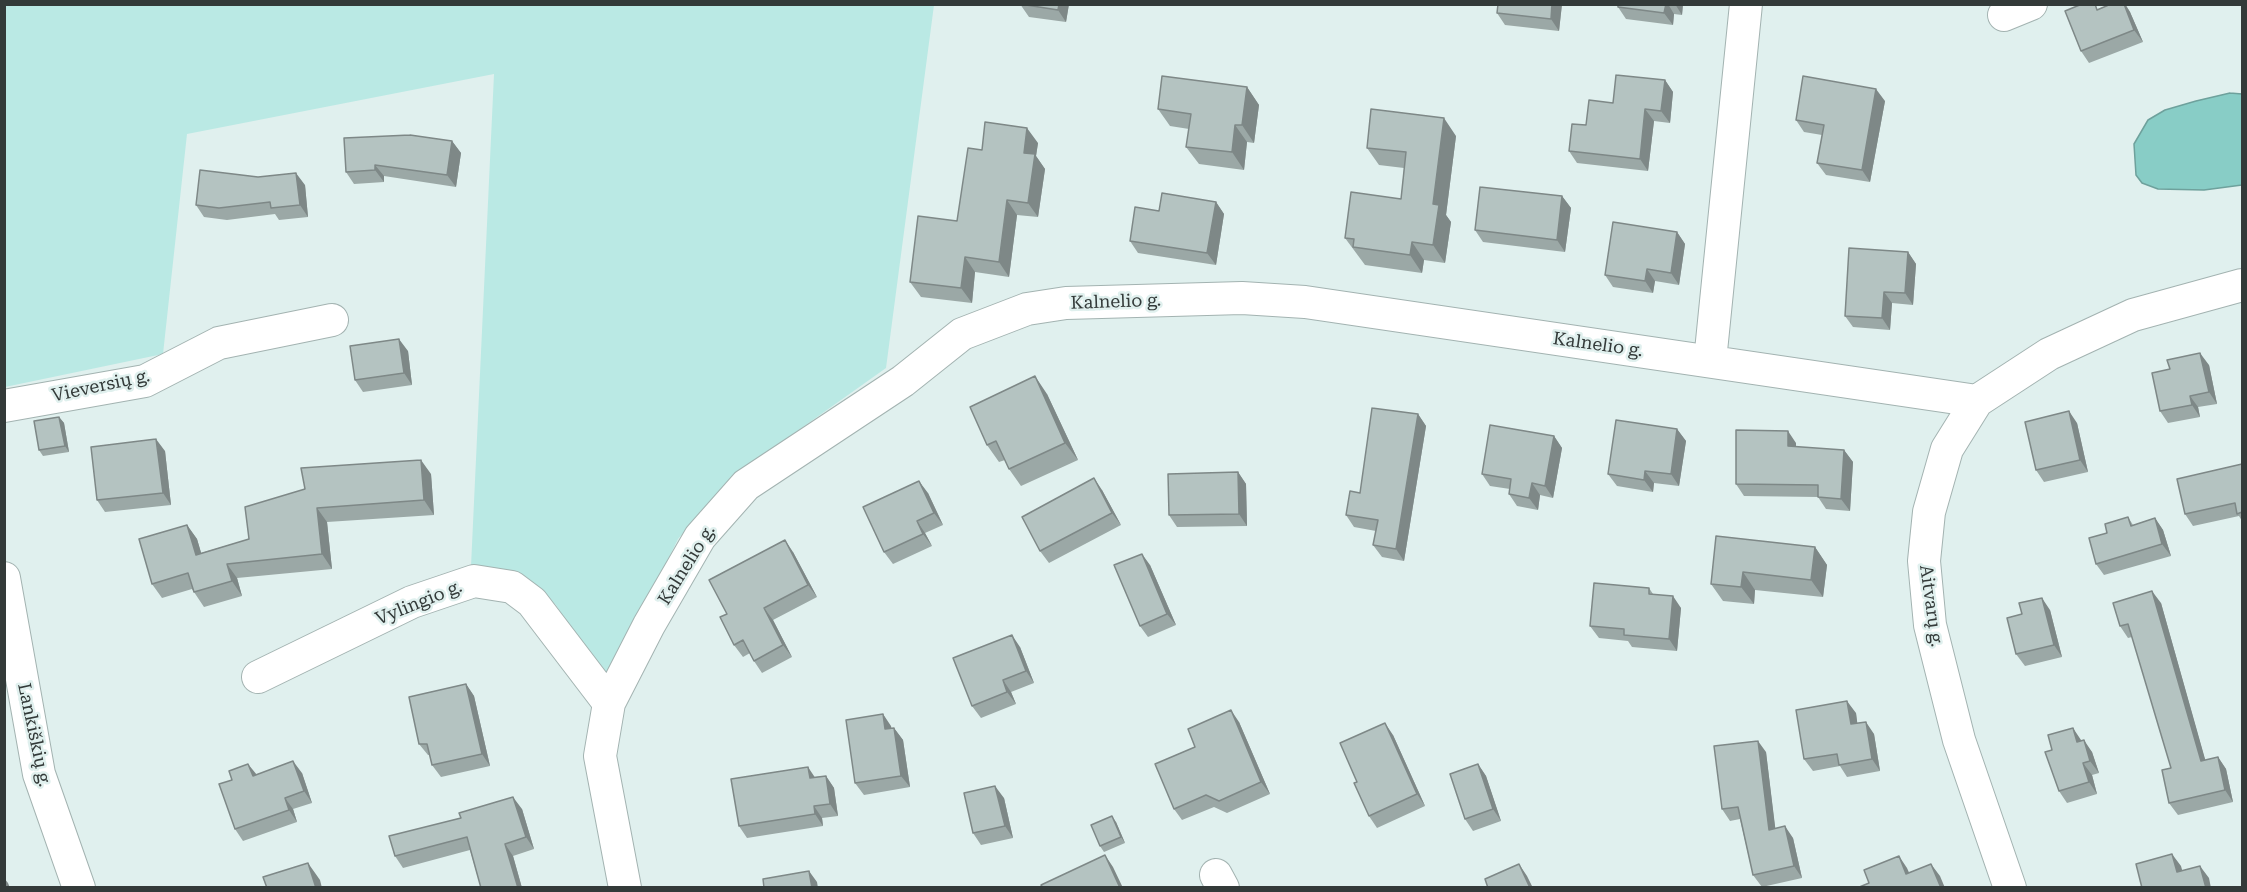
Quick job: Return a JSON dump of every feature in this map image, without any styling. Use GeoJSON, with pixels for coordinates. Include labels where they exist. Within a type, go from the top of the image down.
{"type":"FeatureCollection","features":[{"type":"Feature","properties":{"kind":"street"},"geometry":{"type":"LineString","coordinates":[[1710,361],[1746,4]]}},
{"type":"Feature","properties":{"kind":"street","name":"Aitvarų g."},"geometry":{"type":"LineString","coordinates":[[2010,888],[1959,740],[1930,625],[1924,561],[1929,512],[1947,449],[1977,401],[2049,354],[2133,315],[2242,285]]}},
{"type":"Feature","properties":{"kind":"street","name":"Kalnelio g."},"geometry":{"type":"LineString","coordinates":[[625,888],[600,756],[609,704],[649,625],[700,537],[746,485],[903,381],[962,334],[1027,309],[1066,303],[1242,298],[1305,302],[1977,401]]}},
{"type":"Feature","properties":{"kind":"street","name":"Vieversių g."},"geometry":{"type":"LineString","coordinates":[[4,405],[145,381],[219,344],[332,320]]}},
{"type":"Feature","properties":{"kind":"street","name":"Lankiškių g."},"geometry":{"type":"LineString","coordinates":[[4,578],[39,774],[79,888]]}},
{"type":"Feature","properties":{"kind":"street","name":"Vylingio g."},"geometry":{"type":"LineString","coordinates":[[258,677],[412,602],[474,581],[512,587],[532,602],[609,704]]}},
{"type":"Feature","properties":{"kind":"shaded area"},"geometry":{"type":"Polygon","coordinates":[[[4,5],[934,5],[886,368],[734,476],[678,539],[612,674],[602,681],[556,605],[515,571],[471,566],[494,74],[187,134],[163,354],[5,387],[4,5]]]}},
{"type":"Feature","properties":{"kind":"shaded area"},"geometry":{"type":"Polygon","coordinates":[[[2230,93],[2242,94],[2242,185],[2204,190],[2158,189],[2142,183],[2136,175],[2134,144],[2148,120],[2165,110],[2230,93]]]}},
{"type":"Feature","properties":{"kind":"building"},"geometry":{"type":"Polygon","coordinates":[[[1020,4],[1059,4],[1058,10],[1020,4]]]}},
{"type":"Feature","properties":{"kind":"building"},"geometry":{"type":"Polygon","coordinates":[[[1498,4],[1552,4],[1551,19],[1497,13],[1498,4]]]}},
{"type":"Feature","properties":{"kind":"building"},"geometry":{"type":"Polygon","coordinates":[[[1618,4],[1666,4],[1664,13],[1618,7],[1618,4]]]}},
{"type":"Feature","properties":{"kind":"building"},"geometry":{"type":"Polygon","coordinates":[[[2082,4],[2095,4],[2097,10],[2111,4],[2124,4],[2134,30],[2081,51],[2065,11],[2082,4]]]}},
{"type":"Feature","properties":{"kind":"building"},"geometry":{"type":"Polygon","coordinates":[[[1616,75],[1665,80],[1661,111],[1645,109],[1640,159],[1569,151],[1572,124],[1586,125],[1589,100],[1613,103],[1616,75]]]}},
{"type":"Feature","properties":{"kind":"building"},"geometry":{"type":"Polygon","coordinates":[[[1162,76],[1247,87],[1242,125],[1235,125],[1232,152],[1186,147],[1191,114],[1158,109],[1162,76]]]}},
{"type":"Feature","properties":{"kind":"building"},"geometry":{"type":"Polygon","coordinates":[[[1803,76],[1876,89],[1862,170],[1817,163],[1824,125],[1796,120],[1803,76]]]}},
{"type":"Feature","properties":{"kind":"building"},"geometry":{"type":"Polygon","coordinates":[[[1371,109],[1444,118],[1433,204],[1439,205],[1433,245],[1412,242],[1410,255],[1353,247],[1354,239],[1345,238],[1351,192],[1401,199],[1406,152],[1367,148],[1371,109]]]}},
{"type":"Feature","properties":{"kind":"building"},"geometry":{"type":"Polygon","coordinates":[[[985,122],[1027,128],[1024,153],[1035,154],[1028,203],[1007,200],[999,262],[965,257],[961,288],[910,282],[918,216],[957,221],[968,148],[982,150],[985,122]]]}},
{"type":"Feature","properties":{"kind":"building"},"geometry":{"type":"Polygon","coordinates":[[[410,135],[452,141],[447,175],[375,165],[375,170],[346,172],[344,138],[410,135]]]}},
{"type":"Feature","properties":{"kind":"building"},"geometry":{"type":"Polygon","coordinates":[[[200,170],[258,177],[296,173],[300,205],[271,208],[270,202],[219,208],[196,205],[200,170]]]}},
{"type":"Feature","properties":{"kind":"building"},"geometry":{"type":"Polygon","coordinates":[[[1480,187],[1562,196],[1557,240],[1475,230],[1480,187]]]}},
{"type":"Feature","properties":{"kind":"building"},"geometry":{"type":"Polygon","coordinates":[[[1162,193],[1216,202],[1207,253],[1130,241],[1135,207],[1159,211],[1162,193]]]}},
{"type":"Feature","properties":{"kind":"building"},"geometry":{"type":"Polygon","coordinates":[[[1613,222],[1677,232],[1671,273],[1647,269],[1645,281],[1605,275],[1613,222]]]}},
{"type":"Feature","properties":{"kind":"building"},"geometry":{"type":"Polygon","coordinates":[[[1849,248],[1908,252],[1905,293],[1884,292],[1882,318],[1845,316],[1849,248]]]}},
{"type":"Feature","properties":{"kind":"building"},"geometry":{"type":"Polygon","coordinates":[[[399,339],[404,373],[355,380],[350,346],[399,339]]]}},
{"type":"Feature","properties":{"kind":"building"},"geometry":{"type":"Polygon","coordinates":[[[2200,353],[2209,392],[2190,396],[2192,405],[2160,411],[2152,373],[2170,369],[2167,360],[2200,353]]]}},
{"type":"Feature","properties":{"kind":"building"},"geometry":{"type":"Polygon","coordinates":[[[1035,376],[1065,443],[1009,469],[996,441],[987,445],[970,407],[1035,376]]]}},
{"type":"Feature","properties":{"kind":"building"},"geometry":{"type":"Polygon","coordinates":[[[1372,408],[1418,414],[1396,549],[1373,545],[1378,520],[1346,515],[1350,491],[1360,493],[1372,408]]]}},
{"type":"Feature","properties":{"kind":"building"},"geometry":{"type":"Polygon","coordinates":[[[2069,411],[2080,460],[2036,470],[2025,422],[2069,411]]]}},
{"type":"Feature","properties":{"kind":"building"},"geometry":{"type":"Polygon","coordinates":[[[59,417],[65,446],[39,450],[34,421],[59,417]]]}},
{"type":"Feature","properties":{"kind":"building"},"geometry":{"type":"Polygon","coordinates":[[[1616,420],[1677,429],[1671,474],[1645,471],[1644,480],[1608,474],[1616,420]]]}},
{"type":"Feature","properties":{"kind":"building"},"geometry":{"type":"Polygon","coordinates":[[[1490,425],[1554,436],[1545,486],[1532,483],[1529,498],[1509,494],[1511,479],[1482,474],[1490,425]]]}},
{"type":"Feature","properties":{"kind":"building"},"geometry":{"type":"Polygon","coordinates":[[[1736,430],[1788,431],[1788,446],[1844,450],[1841,499],[1818,497],[1818,485],[1736,484],[1736,430]]]}},
{"type":"Feature","properties":{"kind":"building"},"geometry":{"type":"Polygon","coordinates":[[[156,439],[163,493],[97,500],[91,447],[156,439]]]}},
{"type":"Feature","properties":{"kind":"building"},"geometry":{"type":"Polygon","coordinates":[[[421,460],[424,500],[317,508],[322,554],[227,564],[232,581],[194,592],[188,573],[152,584],[139,539],[187,525],[196,555],[249,539],[245,507],[305,489],[301,468],[421,460]]]}},
{"type":"Feature","properties":{"kind":"building"},"geometry":{"type":"Polygon","coordinates":[[[2242,464],[2242,512],[2237,514],[2235,503],[2185,514],[2177,479],[2242,464]]]}},
{"type":"Feature","properties":{"kind":"building"},"geometry":{"type":"Polygon","coordinates":[[[1238,472],[1239,514],[1169,515],[1168,474],[1238,472]]]}},
{"type":"Feature","properties":{"kind":"building"},"geometry":{"type":"Polygon","coordinates":[[[1094,478],[1112,513],[1040,551],[1022,517],[1094,478]]]}},
{"type":"Feature","properties":{"kind":"building"},"geometry":{"type":"Polygon","coordinates":[[[919,481],[934,513],[917,521],[923,534],[884,552],[863,507],[919,481]]]}},
{"type":"Feature","properties":{"kind":"building"},"geometry":{"type":"Polygon","coordinates":[[[2128,517],[2131,526],[2155,518],[2162,544],[2096,564],[2089,538],[2107,533],[2105,524],[2128,517]]]}},
{"type":"Feature","properties":{"kind":"building"},"geometry":{"type":"Polygon","coordinates":[[[1716,536],[1815,547],[1811,580],[1743,572],[1741,587],[1711,584],[1716,536]]]}},
{"type":"Feature","properties":{"kind":"building"},"geometry":{"type":"Polygon","coordinates":[[[785,540],[808,585],[764,608],[783,645],[754,661],[743,640],[734,645],[720,617],[727,614],[709,580],[785,540]]]}},
{"type":"Feature","properties":{"kind":"building"},"geometry":{"type":"Polygon","coordinates":[[[1142,554],[1167,614],[1140,626],[1114,565],[1142,554]]]}},
{"type":"Feature","properties":{"kind":"building"},"geometry":{"type":"Polygon","coordinates":[[[1594,583],[1649,588],[1649,594],[1673,596],[1669,639],[1624,635],[1624,629],[1590,626],[1594,583]]]}},
{"type":"Feature","properties":{"kind":"building"},"geometry":{"type":"Polygon","coordinates":[[[2152,591],[2201,761],[2218,757],[2225,790],[2169,803],[2162,770],[2171,768],[2128,624],[2120,626],[2113,603],[2152,591]]]}},
{"type":"Feature","properties":{"kind":"building"},"geometry":{"type":"Polygon","coordinates":[[[2042,598],[2054,645],[2016,654],[2007,618],[2022,614],[2019,603],[2042,598]]]}},
{"type":"Feature","properties":{"kind":"building"},"geometry":{"type":"Polygon","coordinates":[[[1012,635],[1026,671],[1003,680],[1007,692],[972,706],[953,658],[1012,635]]]}},
{"type":"Feature","properties":{"kind":"building"},"geometry":{"type":"Polygon","coordinates":[[[466,684],[482,754],[432,765],[427,744],[419,744],[409,697],[466,684]]]}},
{"type":"Feature","properties":{"kind":"building"},"geometry":{"type":"Polygon","coordinates":[[[1847,701],[1851,724],[1866,722],[1872,759],[1839,765],[1837,754],[1804,759],[1796,710],[1847,701]]]}},
{"type":"Feature","properties":{"kind":"building"},"geometry":{"type":"Polygon","coordinates":[[[1231,710],[1261,782],[1219,801],[1206,795],[1174,809],[1155,764],[1195,747],[1188,729],[1231,710]]]}},
{"type":"Feature","properties":{"kind":"building"},"geometry":{"type":"Polygon","coordinates":[[[883,714],[885,729],[894,728],[901,776],[855,783],[846,720],[883,714]]]}},
{"type":"Feature","properties":{"kind":"building"},"geometry":{"type":"Polygon","coordinates":[[[1385,723],[1417,794],[1369,816],[1340,743],[1385,723]]]}},
{"type":"Feature","properties":{"kind":"building"},"geometry":{"type":"Polygon","coordinates":[[[2073,728],[2077,742],[2084,740],[2090,761],[2083,763],[2089,782],[2059,791],[2045,752],[2052,750],[2048,735],[2073,728]]]}},
{"type":"Feature","properties":{"kind":"building"},"geometry":{"type":"Polygon","coordinates":[[[1758,741],[1769,830],[1785,826],[1794,866],[1753,875],[1738,807],[1722,809],[1714,746],[1758,741]]]}},
{"type":"Feature","properties":{"kind":"building"},"geometry":{"type":"Polygon","coordinates":[[[293,761],[304,791],[285,798],[289,810],[235,829],[219,784],[232,780],[229,771],[248,764],[253,776],[293,761]]]}},
{"type":"Feature","properties":{"kind":"building"},"geometry":{"type":"Polygon","coordinates":[[[1478,764],[1493,809],[1465,819],[1450,774],[1478,764]]]}},
{"type":"Feature","properties":{"kind":"building"},"geometry":{"type":"Polygon","coordinates":[[[808,767],[810,778],[826,776],[830,804],[814,806],[815,814],[739,826],[731,779],[808,767]]]}},
{"type":"Feature","properties":{"kind":"building"},"geometry":{"type":"Polygon","coordinates":[[[995,786],[1005,826],[973,833],[964,793],[995,786]]]}},
{"type":"Feature","properties":{"kind":"building"},"geometry":{"type":"Polygon","coordinates":[[[513,797],[526,837],[505,844],[518,888],[481,888],[467,837],[395,856],[389,836],[461,818],[459,813],[513,797]]]}},
{"type":"Feature","properties":{"kind":"building"},"geometry":{"type":"Polygon","coordinates":[[[1112,816],[1121,837],[1100,846],[1091,825],[1112,816]]]}},
{"type":"Feature","properties":{"kind":"building"},"geometry":{"type":"Polygon","coordinates":[[[2172,854],[2177,872],[2200,866],[2206,888],[2142,888],[2136,864],[2172,854]]]}},
{"type":"Feature","properties":{"kind":"building"},"geometry":{"type":"Polygon","coordinates":[[[1105,855],[1120,888],[1043,888],[1041,885],[1105,855]]]}},
{"type":"Feature","properties":{"kind":"building"},"geometry":{"type":"Polygon","coordinates":[[[1899,856],[1906,874],[1931,864],[1941,888],[1857,888],[1869,883],[1864,870],[1899,856]]]}},
{"type":"Feature","properties":{"kind":"building"},"geometry":{"type":"Polygon","coordinates":[[[308,863],[316,888],[267,888],[263,877],[308,863]]]}},
{"type":"Feature","properties":{"kind":"building"},"geometry":{"type":"Polygon","coordinates":[[[1519,864],[1530,888],[1488,888],[1485,879],[1519,864]]]}},
{"type":"Feature","properties":{"kind":"building"},"geometry":{"type":"Polygon","coordinates":[[[809,871],[812,888],[764,888],[763,879],[809,871]]]}}]}
